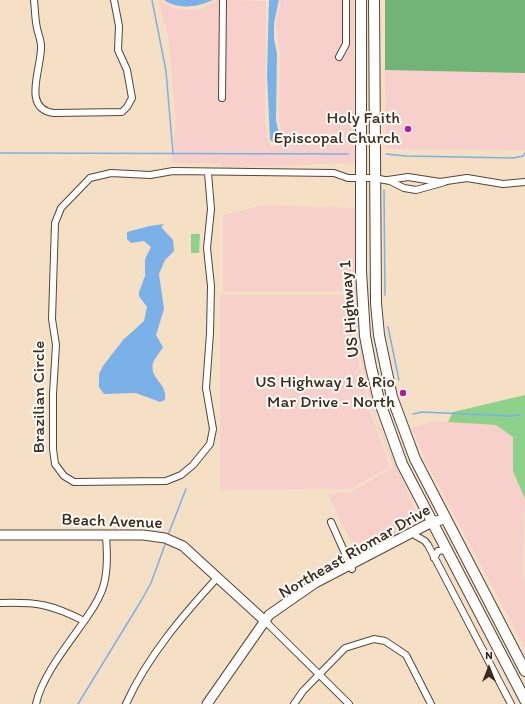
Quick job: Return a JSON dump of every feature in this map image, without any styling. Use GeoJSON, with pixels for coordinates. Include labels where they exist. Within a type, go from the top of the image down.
{"type":"FeatureCollection","features":[{"type":"Feature","properties":{"kind":"main road","name":"US Highway 1"},"geometry":{"type":"LineString","coordinates":[[361,0],[362,304],[371,368],[379,400],[402,464],[525,700]]}},
{"type":"Feature","properties":{"kind":"main road","name":"US Highway 1"},"geometry":{"type":"LineString","coordinates":[[374,0],[379,179],[376,303],[384,366],[405,435],[445,519],[525,671]]}},
{"type":"Feature","properties":{"kind":"street"},"geometry":{"type":"LineString","coordinates":[[34,0],[36,27],[41,45],[41,57],[37,72],[36,100],[44,112],[54,113],[122,112],[132,98],[127,70],[118,50],[119,26],[114,0]]}},
{"type":"Feature","properties":{"kind":"street"},"geometry":{"type":"LineString","coordinates":[[222,98],[223,0]]}},
{"type":"Feature","properties":{"kind":"street"},"geometry":{"type":"LineString","coordinates":[[339,57],[346,44],[346,0]]}},
{"type":"Feature","properties":{"kind":"street","name":"Brazilian Circle"},"geometry":{"type":"LineString","coordinates":[[208,173],[211,209],[207,248],[211,286],[210,333],[206,388],[213,429],[210,444],[193,465],[181,475],[166,481],[74,482],[64,476],[55,464],[52,449],[52,394],[56,346],[52,319],[54,223],[61,208],[90,178],[110,173],[150,175],[173,172],[311,172],[334,173],[348,178],[379,179]]}},
{"type":"Feature","properties":{"kind":"street"},"geometry":{"type":"LineString","coordinates":[[379,179],[408,177],[433,182],[445,182],[467,178],[503,184],[525,182]]}},
{"type":"Feature","properties":{"kind":"street"},"geometry":{"type":"LineString","coordinates":[[379,179],[409,190],[416,190],[445,182]]}},
{"type":"Feature","properties":{"kind":"street","name":"Northeast Riomar Drive"},"geometry":{"type":"LineString","coordinates":[[351,567],[445,519]]}},
{"type":"Feature","properties":{"kind":"street"},"geometry":{"type":"LineString","coordinates":[[331,522],[351,567]]}},
{"type":"Feature","properties":{"kind":"street","name":"Northeast Riomar Drive"},"geometry":{"type":"LineString","coordinates":[[207,704],[229,671],[266,622],[269,615],[291,598],[315,583],[416,536],[433,524]]}},
{"type":"Feature","properties":{"kind":"street","name":"Beach Avenue"},"geometry":{"type":"LineString","coordinates":[[0,535],[143,535],[171,540],[183,546],[218,577],[349,704]]}},
{"type":"Feature","properties":{"kind":"street"},"geometry":{"type":"LineString","coordinates":[[36,704],[47,676],[97,602],[104,585],[107,563],[106,535]]}},
{"type":"Feature","properties":{"kind":"street"},"geometry":{"type":"LineString","coordinates":[[416,536],[425,541],[511,704]]}},
{"type":"Feature","properties":{"kind":"street"},"geometry":{"type":"LineString","coordinates":[[434,558],[438,551],[446,550]]}},
{"type":"Feature","properties":{"kind":"street"},"geometry":{"type":"LineString","coordinates":[[126,704],[133,688],[170,633],[186,612],[218,577]]}},
{"type":"Feature","properties":{"kind":"street"},"geometry":{"type":"LineString","coordinates":[[0,603],[39,604],[59,608],[84,621]]}},
{"type":"Feature","properties":{"kind":"street"},"geometry":{"type":"LineString","coordinates":[[294,704],[303,691],[345,648],[374,639],[385,640],[406,655],[431,704]]}},
{"type":"Feature","properties":{"kind":"shaded area"},"geometry":{"type":"Polygon","coordinates":[[[158,0],[172,7],[185,10],[202,9],[217,0],[220,0],[219,100],[224,101],[225,0],[266,1],[265,115],[267,140],[273,147],[280,145],[283,137],[279,121],[280,54],[276,24],[281,0],[343,0],[343,43],[335,58],[340,61],[349,45],[349,0],[354,0],[355,165],[345,163],[223,168],[220,163],[172,163],[176,119],[168,35],[158,0]]]}},
{"type":"Feature","properties":{"kind":"shaded area"},"geometry":{"type":"Polygon","coordinates":[[[385,70],[525,73],[525,150],[386,149],[385,70]]]}},
{"type":"Feature","properties":{"kind":"shaded area"},"geometry":{"type":"Polygon","coordinates":[[[263,205],[356,208],[359,304],[367,377],[376,417],[421,524],[360,556],[345,530],[328,494],[351,492],[391,469],[393,466],[371,407],[358,348],[355,294],[352,291],[223,291],[223,215],[263,205]]]}},
{"type":"Feature","properties":{"kind":"shaded area"},"geometry":{"type":"Polygon","coordinates":[[[220,295],[352,295],[355,348],[369,408],[390,467],[350,489],[220,490],[220,295]]]}},
{"type":"Feature","properties":{"kind":"shaded area"},"geometry":{"type":"Polygon","coordinates":[[[433,421],[496,425],[513,437],[513,471],[525,499],[523,573],[525,583],[525,648],[425,460],[412,428],[433,421]]]}},
{"type":"Feature","properties":{"kind":"green space"},"geometry":{"type":"Polygon","coordinates":[[[385,0],[525,0],[525,73],[385,70],[385,0]]]}},
{"type":"Feature","properties":{"kind":"green space"},"geometry":{"type":"Polygon","coordinates":[[[191,234],[200,234],[199,253],[191,253],[191,234]]]}},
{"type":"Feature","properties":{"kind":"green space"},"geometry":{"type":"Polygon","coordinates":[[[525,395],[525,499],[513,471],[513,437],[496,425],[448,422],[453,412],[525,395]]]}},
{"type":"Feature","properties":{"kind":"water"},"geometry":{"type":"Polygon","coordinates":[[[164,0],[213,0],[195,6],[182,6],[175,5],[164,0]]]}},
{"type":"Feature","properties":{"kind":"water"},"geometry":{"type":"Polygon","coordinates":[[[269,0],[279,0],[274,23],[274,38],[277,54],[276,121],[280,138],[278,143],[270,140],[267,74],[269,0]]]}},
{"type":"Feature","properties":{"kind":"water"},"geometry":{"type":"Polygon","coordinates":[[[164,224],[161,227],[173,240],[174,251],[165,260],[159,274],[164,309],[156,335],[163,347],[154,361],[152,368],[164,389],[165,400],[160,402],[136,393],[104,394],[99,387],[99,374],[103,366],[123,340],[144,321],[147,307],[139,296],[139,292],[145,276],[145,259],[151,247],[144,241],[131,243],[127,239],[127,232],[164,224]]]}},
{"type":"Feature","properties":{"kind":"waterway"},"geometry":{"type":"LineString","coordinates":[[152,0],[166,71],[173,154]]}},
{"type":"Feature","properties":{"kind":"waterway"},"geometry":{"type":"LineString","coordinates":[[0,153],[348,154]]}},
{"type":"Feature","properties":{"kind":"waterway"},"geometry":{"type":"LineString","coordinates":[[386,154],[406,156],[513,158],[523,156],[525,153]]}},
{"type":"Feature","properties":{"kind":"waterway"},"geometry":{"type":"LineString","coordinates":[[384,190],[385,295]]}},
{"type":"Feature","properties":{"kind":"waterway"},"geometry":{"type":"LineString","coordinates":[[388,327],[399,380]]}},
{"type":"Feature","properties":{"kind":"waterway"},"geometry":{"type":"LineString","coordinates":[[413,414],[422,412],[511,416],[520,415]]}},
{"type":"Feature","properties":{"kind":"waterway"},"geometry":{"type":"LineString","coordinates":[[168,535],[186,489]]}},
{"type":"Feature","properties":{"kind":"waterway"},"geometry":{"type":"LineString","coordinates":[[78,704],[151,583],[166,542]]}},
{"type":"Feature","properties":{"kind":"place","name":"Holy Faith Episcopal Church"},"geometry":{"type":"Point","coordinates":[408,129]}},
{"type":"Feature","properties":{"kind":"place","name":"US Highway 1 & Rio Mar Drive - North"},"geometry":{"type":"Point","coordinates":[403,393]}}]}
